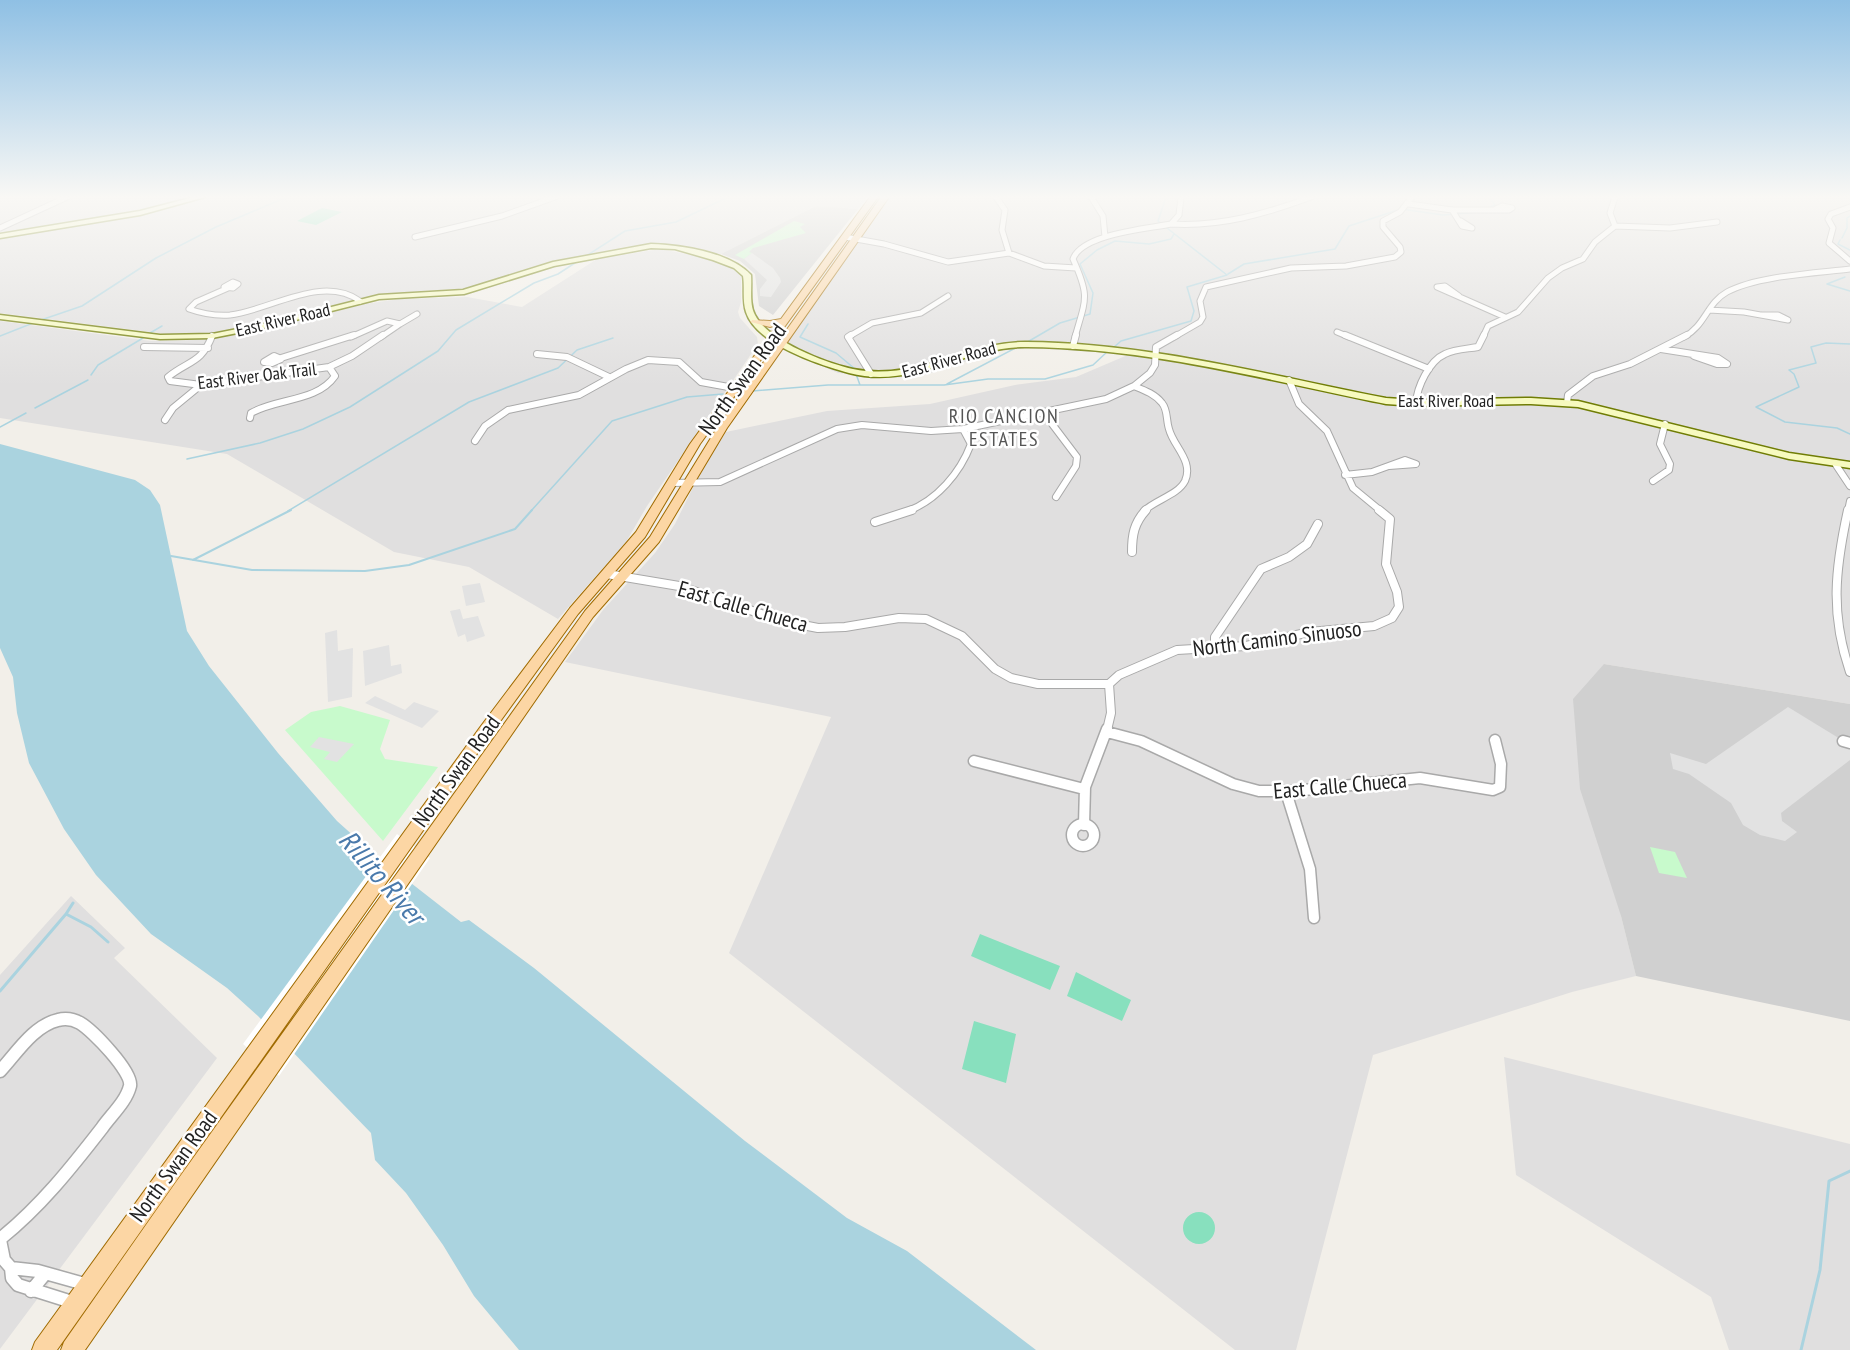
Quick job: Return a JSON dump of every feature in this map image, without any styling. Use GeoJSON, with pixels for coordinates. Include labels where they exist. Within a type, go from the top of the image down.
{"type":"FeatureCollection","features":[{"type":"Feature","properties":{"kind":"main road","name":"North Swan Road"},"geometry":{"type":"LineString","coordinates":[[72,1350],[406,841],[574,611],[656,513],[672,483],[734,388],[777,340],[784,321],[833,260]]}},
{"type":"Feature","properties":{"kind":"main road","name":"North Swan Road"},"geometry":{"type":"LineString","coordinates":[[43,1350],[88,1285],[421,851],[589,614],[655,538],[777,340],[834,260]]}},
{"type":"Feature","properties":{"kind":"main road"},"geometry":{"type":"LineString","coordinates":[[755,322],[770,324],[784,321]]}},
{"type":"Feature","properties":{"kind":"street","name":"East River Road"},"geometry":{"type":"LineString","coordinates":[[0,317],[160,337],[212,336],[268,325],[360,301],[394,296],[464,292],[573,260]]}},
{"type":"Feature","properties":{"kind":"street","name":"East River Road"},"geometry":{"type":"LineString","coordinates":[[720,260],[743,270],[747,275],[749,304],[755,322],[777,340],[828,363],[871,374],[914,372],[1008,345],[1073,346],[1156,354],[1364,397],[1416,404],[1511,401],[1567,403],[1665,424],[1789,456],[1836,465],[1850,465]]}},
{"type":"Feature","properties":{"kind":"street"},"geometry":{"type":"LineString","coordinates":[[940,260],[948,262],[962,260]]}},
{"type":"Feature","properties":{"kind":"street"},"geometry":{"type":"LineString","coordinates":[[1028,260],[1044,266],[1076,268]]}},
{"type":"Feature","properties":{"kind":"street"},"geometry":{"type":"LineString","coordinates":[[1073,260],[1085,285],[1086,297],[1073,346]]}},
{"type":"Feature","properties":{"kind":"street"},"geometry":{"type":"LineString","coordinates":[[672,483],[720,482],[837,429],[862,425],[931,431],[963,429],[1106,399],[1134,386],[1154,369],[1156,347],[1162,341],[1200,322],[1203,317],[1200,301],[1206,286],[1291,268],[1346,266],[1379,260]]}},
{"type":"Feature","properties":{"kind":"street"},"geometry":{"type":"LineString","coordinates":[[1416,404],[1416,395],[1434,359],[1444,353],[1478,347],[1488,326],[1518,312],[1549,277],[1581,260]]}},
{"type":"Feature","properties":{"kind":"street"},"geometry":{"type":"LineString","coordinates":[[1567,403],[1568,394],[1593,376],[1630,364],[1695,331],[1716,298],[1742,285],[1773,278],[1850,269]]}},
{"type":"Feature","properties":{"kind":"street"},"geometry":{"type":"LineString","coordinates":[[228,288],[196,302],[189,309],[208,314],[249,311],[330,289],[351,292],[360,301]]}},
{"type":"Feature","properties":{"kind":"street"},"geometry":{"type":"LineString","coordinates":[[871,374],[848,337],[872,323],[921,313],[948,296]]}},
{"type":"Feature","properties":{"kind":"street"},"geometry":{"type":"LineString","coordinates":[[1460,297],[1505,317]]}},
{"type":"Feature","properties":{"kind":"street"},"geometry":{"type":"LineString","coordinates":[[1708,310],[1762,315]]}},
{"type":"Feature","properties":{"kind":"street","name":"East River Oak Trail"},"geometry":{"type":"LineString","coordinates":[[212,336],[208,348],[197,360],[168,377],[170,381],[177,384],[201,385],[329,367],[352,356],[417,314]]}},
{"type":"Feature","properties":{"kind":"street","name":"East River Oak Trail"},"geometry":{"type":"LineString","coordinates":[[281,358],[340,341],[387,321],[400,324]]}},
{"type":"Feature","properties":{"kind":"street"},"geometry":{"type":"LineString","coordinates":[[1337,332],[1429,369]]}},
{"type":"Feature","properties":{"kind":"street"},"geometry":{"type":"LineString","coordinates":[[144,347],[208,348]]}},
{"type":"Feature","properties":{"kind":"street"},"geometry":{"type":"LineString","coordinates":[[1661,349],[1694,356]]}},
{"type":"Feature","properties":{"kind":"street"},"geometry":{"type":"LineString","coordinates":[[537,354],[550,352],[572,357],[594,373],[609,377]]}},
{"type":"Feature","properties":{"kind":"street"},"geometry":{"type":"LineString","coordinates":[[475,441],[484,423],[496,416],[526,405],[580,394],[643,360],[668,359],[688,367],[693,377],[700,382],[734,388]]}},
{"type":"Feature","properties":{"kind":"street"},"geometry":{"type":"LineString","coordinates":[[250,418],[251,412],[267,403],[322,390],[332,383],[335,376],[329,367]]}},
{"type":"Feature","properties":{"kind":"street","name":"North Camino Sinuoso"},"geometry":{"type":"LineString","coordinates":[[1109,684],[1119,675],[1177,650],[1246,646],[1310,632],[1374,626],[1392,618],[1399,607],[1397,592],[1386,564],[1390,519],[1353,488],[1345,475],[1327,431],[1299,404],[1289,380]]}},
{"type":"Feature","properties":{"kind":"street"},"geometry":{"type":"LineString","coordinates":[[165,420],[173,408],[201,385]]}},
{"type":"Feature","properties":{"kind":"street"},"geometry":{"type":"LineString","coordinates":[[1132,552],[1132,526],[1138,516],[1175,490],[1184,481],[1187,472],[1184,459],[1169,432],[1166,410],[1156,397],[1134,386]]}},
{"type":"Feature","properties":{"kind":"street"},"geometry":{"type":"LineString","coordinates":[[1043,412],[1077,457],[1076,466],[1056,497]]}},
{"type":"Feature","properties":{"kind":"street"},"geometry":{"type":"LineString","coordinates":[[1653,481],[1669,470],[1670,464],[1660,444],[1665,424]]}},
{"type":"Feature","properties":{"kind":"street"},"geometry":{"type":"LineString","coordinates":[[875,522],[924,505],[938,496],[967,455],[970,444],[963,429]]}},
{"type":"Feature","properties":{"kind":"street"},"geometry":{"type":"LineString","coordinates":[[1836,465],[1850,486]]}},
{"type":"Feature","properties":{"kind":"street"},"geometry":{"type":"LineString","coordinates":[[1345,475],[1389,466]]}},
{"type":"Feature","properties":{"kind":"street"},"geometry":{"type":"LineString","coordinates":[[1850,501],[1836,563],[1833,606],[1837,633],[1850,672]]}},
{"type":"Feature","properties":{"kind":"street"},"geometry":{"type":"LineString","coordinates":[[1215,646],[1215,637],[1261,569],[1289,557],[1307,544],[1318,524]]}},
{"type":"Feature","properties":{"kind":"street","name":"East Calle Chueca"},"geometry":{"type":"LineString","coordinates":[[607,574],[678,586],[752,614],[818,628],[853,627],[900,618],[925,619],[945,625],[978,649],[996,671],[1016,679],[1050,686],[1109,684]]}},
{"type":"Feature","properties":{"kind":"street"},"geometry":{"type":"LineString","coordinates":[[1084,825],[1084,789],[1107,732],[1113,705],[1109,684]]}},
{"type":"Feature","properties":{"kind":"street","name":"East Calle Chueca"},"geometry":{"type":"LineString","coordinates":[[1107,732],[1141,741],[1233,784],[1259,791],[1286,792],[1391,779],[1420,778],[1493,790],[1500,787],[1502,778],[1495,740]]}},
{"type":"Feature","properties":{"kind":"street"},"geometry":{"type":"LineString","coordinates":[[974,761],[1084,789]]}},
{"type":"Feature","properties":{"kind":"street"},"geometry":{"type":"LineString","coordinates":[[1286,792],[1306,849],[1315,902],[1314,918]]}},
{"type":"Feature","properties":{"kind":"street"},"geometry":{"type":"LineString","coordinates":[[0,1071],[31,1038],[54,1020],[67,1019],[81,1024],[127,1071],[130,1085],[122,1102],[47,1197],[28,1217],[0,1239],[4,1260],[11,1268],[31,1268],[88,1285]]}},
{"type":"Feature","properties":{"kind":"street"},"geometry":{"type":"LineString","coordinates":[[11,1268],[10,1274],[15,1282],[31,1291],[76,1303]]}},
{"type":"Feature","properties":{"kind":"street"},"geometry":{"type":"LineString","coordinates":[[31,1291],[45,1274]]}},
{"type":"Feature","properties":{"kind":"shaded area"},"geometry":{"type":"Polygon","coordinates":[[[0,260],[561,260],[542,264],[472,288],[377,294],[245,328],[209,333],[166,334],[0,313],[0,260]]]}},
{"type":"Feature","properties":{"kind":"shaded area"},"geometry":{"type":"Polygon","coordinates":[[[595,260],[711,260],[731,267],[741,274],[741,302],[738,312],[740,318],[757,337],[758,344],[647,506],[626,542],[558,619],[469,567],[394,552],[227,454],[0,418],[0,321],[151,341],[195,340],[264,330],[365,304],[399,299],[467,297],[522,307],[595,260]]]}},
{"type":"Feature","properties":{"kind":"shaded area"},"geometry":{"type":"Polygon","coordinates":[[[737,260],[817,260],[773,315],[759,306],[755,274],[737,260]]]}},
{"type":"Feature","properties":{"kind":"shaded area"},"geometry":{"type":"Polygon","coordinates":[[[745,260],[762,260],[773,268],[780,278],[781,282],[771,297],[760,296],[760,289],[767,280],[745,260]]]}},
{"type":"Feature","properties":{"kind":"shaded area"},"geometry":{"type":"Polygon","coordinates":[[[845,260],[1850,260],[1850,704],[1604,664],[1621,916],[1636,976],[1572,992],[1373,1055],[1296,1350],[1235,1350],[729,953],[831,717],[565,662],[603,610],[655,553],[675,524],[704,465],[726,432],[827,411],[930,404],[1015,385],[1076,377],[1130,354],[1029,348],[998,351],[925,375],[894,378],[838,373],[782,349],[845,260]]]}},
{"type":"Feature","properties":{"kind":"shaded area"},"geometry":{"type":"Polygon","coordinates":[[[480,583],[485,602],[466,606],[462,586],[480,583]]]}},
{"type":"Feature","properties":{"kind":"shaded area"},"geometry":{"type":"Polygon","coordinates":[[[460,609],[463,619],[478,616],[485,636],[467,642],[465,634],[458,637],[450,611],[460,609]]]}},
{"type":"Feature","properties":{"kind":"shaded area"},"geometry":{"type":"Polygon","coordinates":[[[337,630],[338,651],[353,648],[352,697],[328,702],[325,633],[337,630]]]}},
{"type":"Feature","properties":{"kind":"shaded area"},"geometry":{"type":"Polygon","coordinates":[[[389,645],[391,666],[401,664],[402,673],[365,686],[363,651],[389,645]]]}},
{"type":"Feature","properties":{"kind":"shaded area"},"geometry":{"type":"Polygon","coordinates":[[[1604,664],[1850,704],[1850,1021],[1636,976],[1621,916],[1580,789],[1573,699],[1604,664]]]}},
{"type":"Feature","properties":{"kind":"shaded area"},"geometry":{"type":"Polygon","coordinates":[[[375,696],[405,710],[414,702],[439,711],[422,728],[365,703],[375,696]]]}},
{"type":"Feature","properties":{"kind":"shaded area"},"geometry":{"type":"Polygon","coordinates":[[[1788,707],[1850,745],[1850,760],[1781,813],[1782,821],[1797,832],[1785,841],[1760,835],[1743,825],[1731,803],[1689,774],[1673,769],[1670,753],[1706,764],[1788,707]]]}},
{"type":"Feature","properties":{"kind":"shaded area"},"geometry":{"type":"Polygon","coordinates":[[[319,737],[354,744],[337,762],[324,759],[330,752],[310,747],[319,737]]]}},
{"type":"Feature","properties":{"kind":"shaded area"},"geometry":{"type":"Polygon","coordinates":[[[71,896],[125,948],[114,958],[217,1058],[0,1349],[0,975],[71,896]]]}},
{"type":"Feature","properties":{"kind":"shaded area"},"geometry":{"type":"Polygon","coordinates":[[[1504,1057],[1850,1144],[1850,1350],[1729,1350],[1711,1297],[1516,1175],[1504,1057]]]}},
{"type":"Feature","properties":{"kind":"green space"},"geometry":{"type":"Polygon","coordinates":[[[340,706],[390,720],[380,749],[385,759],[438,767],[383,841],[285,730],[311,712],[340,706]]]}},
{"type":"Feature","properties":{"kind":"green space"},"geometry":{"type":"Polygon","coordinates":[[[1650,847],[1675,852],[1687,878],[1659,873],[1650,847]]]}},
{"type":"Feature","properties":{"kind":"green space"},"geometry":{"type":"Polygon","coordinates":[[[980,934],[1060,966],[1050,990],[971,956],[980,934]]]}},
{"type":"Feature","properties":{"kind":"green space"},"geometry":{"type":"Polygon","coordinates":[[[1076,972],[1131,1000],[1122,1021],[1067,996],[1076,972]]]}},
{"type":"Feature","properties":{"kind":"green space"},"geometry":{"type":"Polygon","coordinates":[[[974,1021],[1016,1034],[1006,1083],[962,1069],[974,1021]]]}},
{"type":"Feature","properties":{"kind":"green space"},"geometry":{"type":"Polygon","coordinates":[[[1199,1212],[1210,1217],[1215,1228],[1210,1239],[1199,1244],[1188,1239],[1183,1228],[1188,1217],[1199,1212]]]}},
{"type":"Feature","properties":{"kind":"water","name":"Rillito River"},"geometry":{"type":"Polygon","coordinates":[[[0,444],[135,480],[150,490],[160,505],[187,631],[209,666],[278,753],[337,821],[375,855],[461,922],[469,920],[534,968],[745,1141],[847,1218],[907,1251],[1036,1350],[519,1350],[474,1296],[443,1245],[406,1193],[375,1160],[371,1133],[258,1016],[227,988],[151,934],[96,875],[64,829],[29,763],[17,713],[13,677],[0,648],[0,444]]]}},
{"type":"Feature","properties":{"kind":"pier"},"geometry":{"type":"Polygon","coordinates":[[[397,834],[430,858],[279,1076],[243,1044],[397,834]]]}},
{"type":"Feature","properties":{"kind":"waterway"},"geometry":{"type":"LineString","coordinates":[[38,321],[82,306],[153,260]]}},
{"type":"Feature","properties":{"kind":"waterway"},"geometry":{"type":"LineString","coordinates":[[1024,344],[1060,323],[1090,314],[1093,293],[1080,264],[1085,260]]}},
{"type":"Feature","properties":{"kind":"waterway"},"geometry":{"type":"LineString","coordinates":[[1113,348],[1121,341],[1191,321],[1194,311],[1187,287],[1227,275],[1208,260]]}},
{"type":"Feature","properties":{"kind":"waterway"},"geometry":{"type":"LineString","coordinates":[[1228,274],[1244,264],[1268,260]]}},
{"type":"Feature","properties":{"kind":"waterway"},"geometry":{"type":"LineString","coordinates":[[187,459],[260,443],[303,429],[350,407],[438,351],[456,330],[534,283],[558,274],[578,261]]}},
{"type":"Feature","properties":{"kind":"waterway"},"geometry":{"type":"LineString","coordinates":[[1845,277],[1827,284],[1850,291]]}},
{"type":"Feature","properties":{"kind":"waterway"},"geometry":{"type":"LineString","coordinates":[[0,336],[33,323]]}},
{"type":"Feature","properties":{"kind":"waterway"},"geometry":{"type":"LineString","coordinates":[[808,324],[800,337],[836,353],[855,369]]}},
{"type":"Feature","properties":{"kind":"waterway"},"geometry":{"type":"LineString","coordinates":[[150,333],[162,326]]}},
{"type":"Feature","properties":{"kind":"waterway"},"geometry":{"type":"LineString","coordinates":[[91,375],[98,365],[143,338]]}},
{"type":"Feature","properties":{"kind":"waterway"},"geometry":{"type":"LineString","coordinates":[[288,511],[469,402],[558,368],[577,350],[613,338]]}},
{"type":"Feature","properties":{"kind":"waterway"},"geometry":{"type":"LineString","coordinates":[[1850,344],[1826,343],[1811,347],[1816,363],[1789,370],[1794,374],[1799,387],[1756,407],[1785,422],[1837,428],[1850,434]]}},
{"type":"Feature","properties":{"kind":"waterway"},"geometry":{"type":"LineString","coordinates":[[947,384],[1019,346]]}},
{"type":"Feature","properties":{"kind":"waterway"},"geometry":{"type":"LineString","coordinates":[[860,385],[944,385],[988,379],[1045,379],[1093,365],[1108,351]]}},
{"type":"Feature","properties":{"kind":"waterway"},"geometry":{"type":"LineString","coordinates":[[856,374],[860,385]]}},
{"type":"Feature","properties":{"kind":"waterway"},"geometry":{"type":"LineString","coordinates":[[35,408],[88,380]]}},
{"type":"Feature","properties":{"kind":"waterway"},"geometry":{"type":"LineString","coordinates":[[753,391],[860,385]]}},
{"type":"Feature","properties":{"kind":"waterway"},"geometry":{"type":"LineString","coordinates":[[531,511],[612,421],[687,397],[723,394]]}},
{"type":"Feature","properties":{"kind":"waterway"},"geometry":{"type":"LineString","coordinates":[[0,427],[26,413]]}},
{"type":"Feature","properties":{"kind":"waterway"},"geometry":{"type":"LineString","coordinates":[[193,560],[291,510]]}},
{"type":"Feature","properties":{"kind":"waterway"},"geometry":{"type":"LineString","coordinates":[[193,560],[252,570],[365,571],[409,565],[515,529],[532,510]]}},
{"type":"Feature","properties":{"kind":"waterway"},"geometry":{"type":"LineString","coordinates":[[171,556],[193,560]]}},
{"type":"Feature","properties":{"kind":"waterway"},"geometry":{"type":"LineString","coordinates":[[66,914],[73,903]]}},
{"type":"Feature","properties":{"kind":"waterway"},"geometry":{"type":"LineString","coordinates":[[0,991],[66,914]]}},
{"type":"Feature","properties":{"kind":"waterway"},"geometry":{"type":"LineString","coordinates":[[66,914],[91,927],[108,942]]}},
{"type":"Feature","properties":{"kind":"waterway"},"geometry":{"type":"LineString","coordinates":[[1801,1350],[1820,1270],[1829,1181],[1850,1171]]}},
{"type":"Feature","properties":{"kind":"district","name":"RIO CANCION ESTATES"},"geometry":{"type":"Point","coordinates":[1004,428]}}]}
